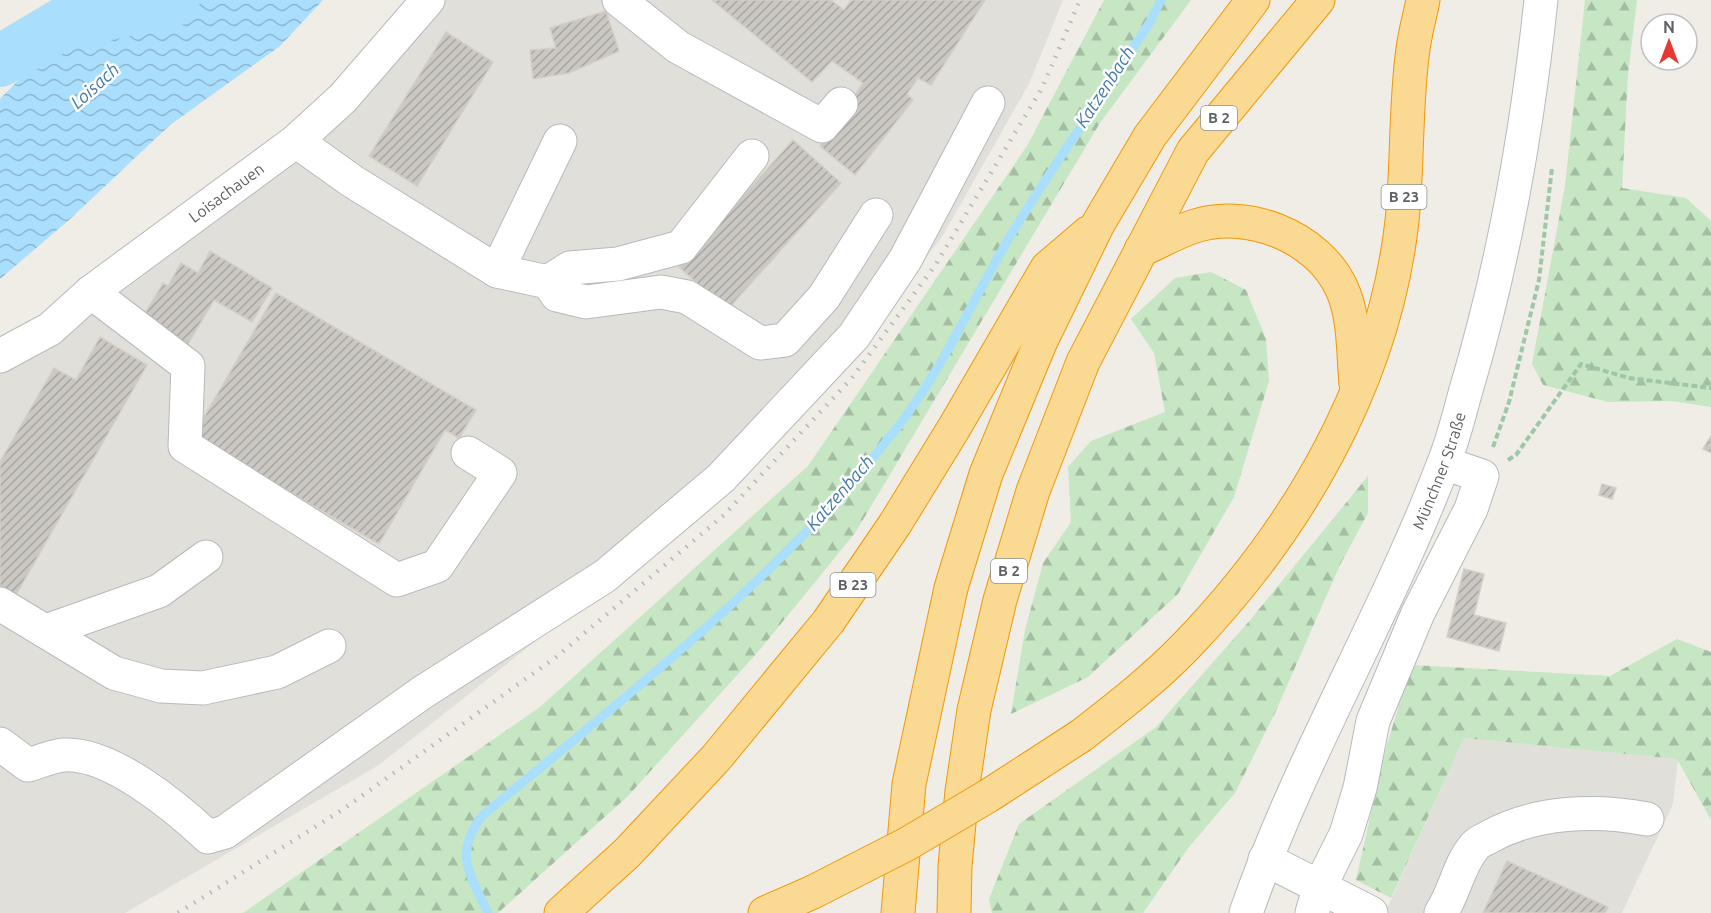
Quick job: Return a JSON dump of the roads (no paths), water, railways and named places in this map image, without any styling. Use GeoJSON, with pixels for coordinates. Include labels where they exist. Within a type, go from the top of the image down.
{"type":"FeatureCollection","features":[{"type":"Feature","properties":{"kind":"highway","name":"B 2"},"geometry":{"type":"LineString","coordinates":[[898,913],[909,784],[951,588],[990,463],[1040,343],[1098,224],[1150,136],[1253,0]]}},
{"type":"Feature","properties":{"kind":"highway","name":"B 2"},"geometry":{"type":"LineString","coordinates":[[954,913],[955,866],[962,791],[974,710],[1000,600],[1033,492],[1083,362],[1193,152],[1318,0]]}},
{"type":"Feature","properties":{"kind":"highway","name":"B 23"},"geometry":{"type":"LineString","coordinates":[[765,913],[813,892],[907,844],[988,796],[1082,735],[1136,692],[1185,648],[1234,593],[1277,538],[1309,488],[1337,435],[1373,350],[1391,286],[1402,221],[1413,48],[1423,0]]}},
{"type":"Feature","properties":{"kind":"highway"},"geometry":{"type":"LineString","coordinates":[[1141,250],[1193,227],[1229,222],[1260,225],[1287,234],[1309,248],[1328,268],[1344,296],[1349,312],[1356,388]]}},
{"type":"Feature","properties":{"kind":"highway","name":"B 23"},"geometry":{"type":"LineString","coordinates":[[561,913],[627,854],[716,758],[828,622],[895,524],[1047,268],[1098,224]]}},
{"type":"Feature","properties":{"kind":"street","name":"Loisachauen"},"geometry":{"type":"LineString","coordinates":[[0,356],[50,328],[91,292],[296,141],[343,98],[428,0]]}},
{"type":"Feature","properties":{"kind":"street"},"geometry":{"type":"LineString","coordinates":[[619,0],[678,47],[822,126],[841,104]]}},
{"type":"Feature","properties":{"kind":"street","name":"Münchner Straße"},"geometry":{"type":"LineString","coordinates":[[1245,913],[1264,859],[1368,640],[1444,463],[1488,317],[1495,285],[1510,211],[1541,0]]}},
{"type":"Feature","properties":{"kind":"street"},"geometry":{"type":"LineString","coordinates":[[0,744],[28,765],[65,755],[103,763],[143,784],[208,837],[225,831],[423,693],[605,576],[722,478],[854,336],[905,260],[988,103]]}},
{"type":"Feature","properties":{"kind":"street"},"geometry":{"type":"LineString","coordinates":[[296,141],[352,181],[497,271],[548,282],[557,295],[586,302],[661,292],[687,297],[760,343],[785,340],[824,297],[876,215]]}},
{"type":"Feature","properties":{"kind":"street"},"geometry":{"type":"LineString","coordinates":[[497,271],[560,141]]}},
{"type":"Feature","properties":{"kind":"street"},"geometry":{"type":"LineString","coordinates":[[548,282],[570,268],[618,264],[681,247],[752,156]]}},
{"type":"Feature","properties":{"kind":"street"},"geometry":{"type":"LineString","coordinates":[[91,292],[188,366],[185,446],[397,580],[437,566],[500,473],[468,453]]}},
{"type":"Feature","properties":{"kind":"street"},"geometry":{"type":"LineString","coordinates":[[1316,899],[1346,834],[1360,788],[1373,721],[1418,614],[1471,509],[1482,476],[1444,463]]}},
{"type":"Feature","properties":{"kind":"street"},"geometry":{"type":"LineString","coordinates":[[46,630],[159,591],[206,557]]}},
{"type":"Feature","properties":{"kind":"street"},"geometry":{"type":"LineString","coordinates":[[0,604],[46,630],[114,674],[160,686],[203,688],[277,672],[329,646]]}},
{"type":"Feature","properties":{"kind":"street"},"geometry":{"type":"LineString","coordinates":[[1441,913],[1462,864],[1475,845],[1502,830],[1572,814],[1620,814],[1647,819]]}},
{"type":"Feature","properties":{"kind":"street"},"geometry":{"type":"LineString","coordinates":[[1264,859],[1316,899],[1371,913]]}},
{"type":"Feature","properties":{"kind":"water","name":"Loisach"},"geometry":{"type":"Polygon","coordinates":[[[73,0],[323,0],[280,46],[170,125],[70,219],[0,279],[0,99],[47,51],[73,0]]]}},
{"type":"Feature","properties":{"kind":"waterway"},"geometry":{"type":"LineString","coordinates":[[0,61],[62,24],[174,0]]}},
{"type":"Feature","properties":{"kind":"waterway","name":"Katzenbach"},"geometry":{"type":"LineString","coordinates":[[488,913],[471,875],[466,853],[473,829],[482,816],[648,678],[755,583],[806,532],[900,424],[933,375],[1020,220],[1150,22],[1161,0]]}},
{"type":"Feature","properties":{"kind":"railway"},"geometry":{"type":"LineString","coordinates":[[178,913],[342,810],[555,658],[724,515],[852,378],[936,264],[1042,88],[1080,0]]}}]}
